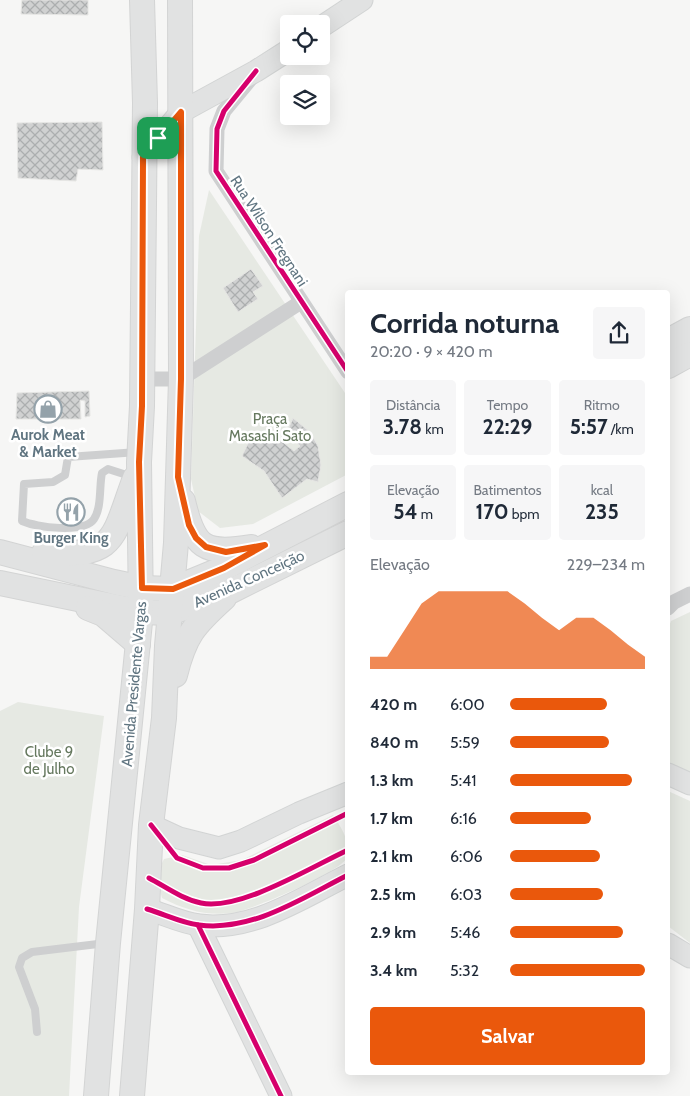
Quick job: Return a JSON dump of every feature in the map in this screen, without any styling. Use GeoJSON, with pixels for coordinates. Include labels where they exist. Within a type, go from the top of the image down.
{"type":"FeatureCollection","features":[{"type":"Feature","properties":{"kind":"main road","name":"Avenida Presidente Vargas"},"geometry":{"type":"LineString","coordinates":[[96,1096],[108,943],[142,612],[138,464],[142,379],[145,103],[142,0]]}},
{"type":"Feature","properties":{"kind":"main road","name":"Avenida Presidente Vargas"},"geometry":{"type":"LineString","coordinates":[[132,1096],[152,824],[164,718],[166,646],[173,589],[178,477],[181,379],[180,0]]}},
{"type":"Feature","properties":{"kind":"main road"},"geometry":{"type":"LineString","coordinates":[[670,340],[690,329]]}},
{"type":"Feature","properties":{"kind":"main road"},"geometry":{"type":"LineString","coordinates":[[670,365],[690,354]]}},
{"type":"Feature","properties":{"kind":"main road"},"geometry":{"type":"LineString","coordinates":[[5,553],[74,555],[94,552],[115,534],[138,464]]}},
{"type":"Feature","properties":{"kind":"main road"},"geometry":{"type":"LineString","coordinates":[[178,477],[189,525],[196,538],[206,547],[226,552],[265,545]]}},
{"type":"Feature","properties":{"kind":"main road","name":"Avenida Conceição"},"geometry":{"type":"LineString","coordinates":[[5,553],[142,588],[173,589],[224,568],[265,545],[345,505]]}},
{"type":"Feature","properties":{"kind":"main road","name":"Avenida Conceição"},"geometry":{"type":"LineString","coordinates":[[0,583],[142,612],[170,613],[231,591],[345,534]]}},
{"type":"Feature","properties":{"kind":"main road"},"geometry":{"type":"LineString","coordinates":[[42,591],[103,614],[138,644]]}},
{"type":"Feature","properties":{"kind":"main road"},"geometry":{"type":"LineString","coordinates":[[164,718],[182,647],[190,632],[231,591]]}},
{"type":"Feature","properties":{"kind":"street"},"geometry":{"type":"LineString","coordinates":[[330,22],[362,0]]}},
{"type":"Feature","properties":{"kind":"street"},"geometry":{"type":"LineString","coordinates":[[143,157],[181,112],[256,72],[280,56]]}},
{"type":"Feature","properties":{"kind":"street","name":"Rua Wilson Fregnani"},"geometry":{"type":"LineString","coordinates":[[256,72],[224,111],[217,129],[216,171],[300,302],[345,368]]}},
{"type":"Feature","properties":{"kind":"street"},"geometry":{"type":"LineString","coordinates":[[142,379],[181,379],[300,302]]}},
{"type":"Feature","properties":{"kind":"street"},"geometry":{"type":"LineString","coordinates":[[670,606],[690,594]]}},
{"type":"Feature","properties":{"kind":"street"},"geometry":{"type":"LineString","coordinates":[[670,775],[690,784]]}},
{"type":"Feature","properties":{"kind":"street"},"geometry":{"type":"LineString","coordinates":[[152,824],[179,838],[219,848],[241,841],[298,813],[345,794]]}},
{"type":"Feature","properties":{"kind":"street"},"geometry":{"type":"LineString","coordinates":[[147,908],[198,925],[236,924],[262,917],[345,877]]}},
{"type":"Feature","properties":{"kind":"street"},"geometry":{"type":"LineString","coordinates":[[198,925],[281,1096]]}},
{"type":"Feature","properties":{"kind":"street"},"geometry":{"type":"LineString","coordinates":[[670,945],[690,957]]}},
{"type":"Feature","properties":{"kind":"lane"},"geometry":{"type":"LineString","coordinates":[[68,457],[138,464],[118,471],[108,469],[102,472],[95,519],[89,524],[74,527],[53,527],[22,521],[24,484],[52,482],[65,475],[68,457]]}},
{"type":"Feature","properties":{"kind":"lane"},"geometry":{"type":"LineString","coordinates":[[38,1032],[36,1009],[19,967],[22,958],[32,952],[108,943]]}},
{"type":"Feature","properties":{"kind":"green space","name":"Praça Masashi Sato"},"geometry":{"type":"Polygon","coordinates":[[[209,190],[345,393],[345,476],[253,524],[220,528],[198,511],[191,479],[199,236],[209,190]]]}},
{"type":"Feature","properties":{"kind":"green space"},"geometry":{"type":"Polygon","coordinates":[[[690,612],[690,773],[670,764],[671,621],[690,612]]]}},
{"type":"Feature","properties":{"kind":"green space","name":"Clube 9 de Julho"},"geometry":{"type":"Polygon","coordinates":[[[18,702],[104,716],[79,907],[69,1096],[0,1096],[0,711],[18,702]]]}},
{"type":"Feature","properties":{"kind":"green space"},"geometry":{"type":"Polygon","coordinates":[[[670,792],[690,801],[690,943],[670,928],[670,792]]]}},
{"type":"Feature","properties":{"kind":"green space"},"geometry":{"type":"Polygon","coordinates":[[[333,815],[345,838],[345,859],[342,863],[314,880],[242,911],[222,914],[204,913],[179,906],[162,898],[156,875],[164,859],[182,855],[211,865],[242,860],[333,815]]]}},
{"type":"Feature","properties":{"kind":"building"},"geometry":{"type":"Polygon","coordinates":[[[22,0],[88,0],[88,15],[21,14],[22,0]]]}},
{"type":"Feature","properties":{"kind":"building"},"geometry":{"type":"Polygon","coordinates":[[[102,122],[103,170],[78,169],[76,181],[18,178],[17,123],[102,122]]]}},
{"type":"Feature","properties":{"kind":"building"},"geometry":{"type":"Polygon","coordinates":[[[251,269],[263,286],[253,292],[258,299],[238,312],[223,288],[251,269]]]}},
{"type":"Feature","properties":{"kind":"building","name":"Aurok Meat & Market"},"geometry":{"type":"Polygon","coordinates":[[[89,391],[90,416],[85,417],[85,401],[80,400],[81,419],[16,419],[17,393],[89,391]]]}},
{"type":"Feature","properties":{"kind":"building"},"geometry":{"type":"Polygon","coordinates":[[[293,418],[310,432],[318,446],[321,465],[318,482],[307,479],[282,498],[264,471],[242,456],[249,441],[264,433],[275,432],[274,435],[294,451],[300,446],[286,434],[293,418]]]}},
{"type":"Feature","properties":{"kind":"cycle path"},"geometry":{"type":"LineString","coordinates":[[256,71],[224,111],[217,129],[216,171],[345,367]]}},
{"type":"Feature","properties":{"kind":"cycle path"},"geometry":{"type":"LineString","coordinates":[[151,825],[177,858],[203,868],[229,868],[254,860],[345,814]]}},
{"type":"Feature","properties":{"kind":"cycle path"},"geometry":{"type":"LineString","coordinates":[[149,878],[187,899],[201,903],[217,904],[255,894],[275,886],[345,852]]}},
{"type":"Feature","properties":{"kind":"cycle path"},"geometry":{"type":"LineString","coordinates":[[147,909],[199,925],[219,926],[238,923],[257,918],[295,903],[345,877]]}},
{"type":"Feature","properties":{"kind":"cycle path"},"geometry":{"type":"LineString","coordinates":[[198,925],[281,1096]]}},
{"type":"Feature","properties":{"kind":"place","name":"Aurok Meat & Market"},"geometry":{"type":"Point","coordinates":[48,409]}},
{"type":"Feature","properties":{"kind":"place","name":"Burger King"},"geometry":{"type":"Point","coordinates":[71,512]}},
{"type":"Feature","properties":{"kind":"route"},"geometry":{"type":"LineString","coordinates":[[181,112],[181,379],[178,477],[189,525],[196,538],[206,547],[216,550],[226,552],[265,545],[224,568],[173,589],[142,588],[139,462],[142,406],[143,157],[158,138],[170,122],[181,112]]}}]}
